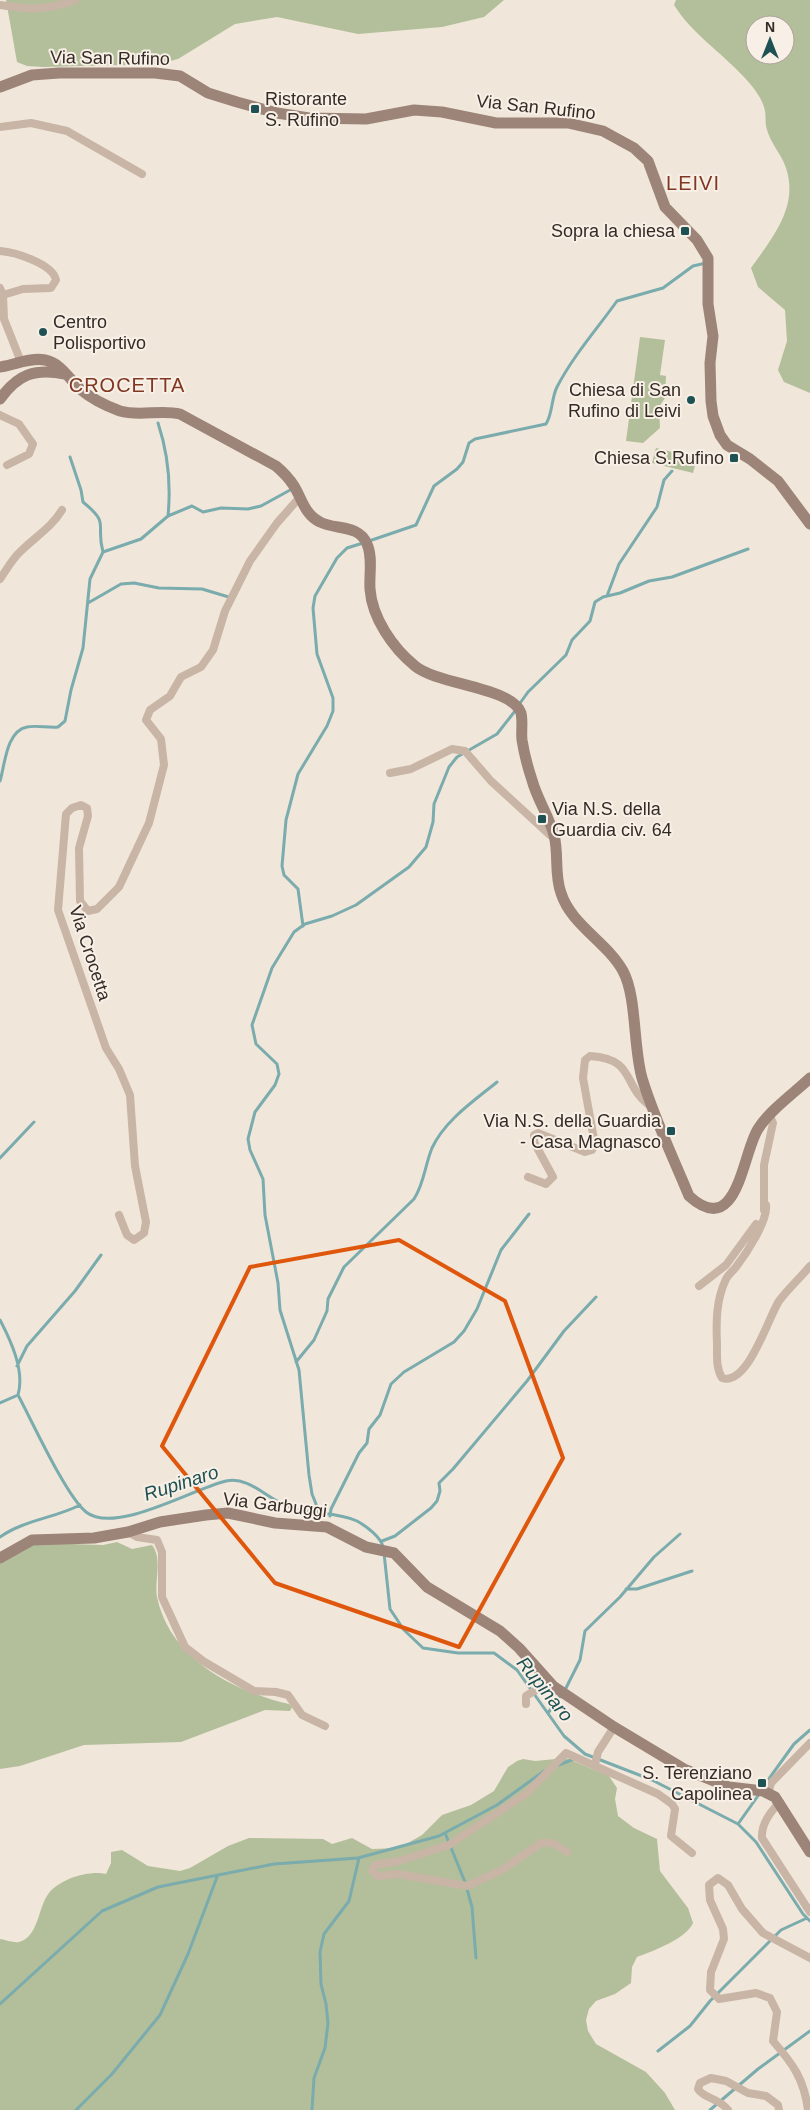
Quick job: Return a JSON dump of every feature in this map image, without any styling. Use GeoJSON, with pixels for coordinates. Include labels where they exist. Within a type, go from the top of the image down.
{"type":"FeatureCollection","features":[{"type":"Feature","properties":{"kind":"street"},"geometry":{"type":"LineString","coordinates":[[0,5],[16,8],[43,9],[75,0]]}},
{"type":"Feature","properties":{"kind":"street","name":"Via San Rufino"},"geometry":{"type":"LineString","coordinates":[[0,87],[32,76],[59,73],[167,74],[180,76],[215,96],[277,113],[309,118],[366,119],[414,110],[442,112],[496,124],[568,124],[603,131],[626,143],[648,161],[666,207],[697,240],[708,258],[708,304],[713,336],[710,363],[711,401],[720,435],[727,445],[750,458],[778,481],[810,524]]}},
{"type":"Feature","properties":{"kind":"street"},"geometry":{"type":"LineString","coordinates":[[0,127],[31,124],[67,132],[142,174]]}},
{"type":"Feature","properties":{"kind":"street"},"geometry":{"type":"LineString","coordinates":[[0,251],[37,262],[48,268],[56,280],[51,288],[1,292],[4,319],[21,362]]}},
{"type":"Feature","properties":{"kind":"street"},"geometry":{"type":"LineString","coordinates":[[0,367],[21,362],[45,360],[67,374],[80,388],[99,402],[135,414],[169,411],[180,414],[276,466],[288,478],[311,517],[322,524],[352,529],[367,542],[370,560],[370,591],[375,609],[396,648],[426,673],[447,682],[499,695],[513,703],[521,713],[522,741],[532,781],[554,836],[556,876],[565,904],[624,972],[630,993],[636,1050],[642,1078],[689,1196],[698,1205],[714,1208],[728,1202],[736,1192],[758,1129],[810,1078]]}},
{"type":"Feature","properties":{"kind":"street"},"geometry":{"type":"LineString","coordinates":[[0,399],[16,380],[28,374],[48,372],[67,374]]}},
{"type":"Feature","properties":{"kind":"street"},"geometry":{"type":"LineString","coordinates":[[0,415],[19,424],[33,444],[29,454],[7,465]]}},
{"type":"Feature","properties":{"kind":"street","name":"Via Crocetta"},"geometry":{"type":"LineString","coordinates":[[118,1215],[127,1235],[134,1240],[144,1234],[146,1222],[135,1166],[130,1095],[119,1069],[106,1048],[58,910],[66,814],[72,808],[81,805],[87,808],[88,816],[79,848],[80,901],[88,911],[97,909],[118,887],[149,823],[158,794],[164,765],[161,739],[146,720],[150,710],[170,696],[181,677],[201,667],[213,650],[225,611],[250,561],[277,523],[300,497]]}},
{"type":"Feature","properties":{"kind":"street"},"geometry":{"type":"LineString","coordinates":[[0,579],[13,559],[44,529],[55,522],[62,510]]}},
{"type":"Feature","properties":{"kind":"street"},"geometry":{"type":"LineString","coordinates":[[390,773],[411,769],[452,749],[465,752],[491,781],[550,835],[554,836]]}},
{"type":"Feature","properties":{"kind":"street"},"geometry":{"type":"LineString","coordinates":[[528,1177],[546,1184],[553,1177],[534,1142],[534,1136],[538,1134],[585,1152],[592,1150],[595,1145],[583,1078],[585,1060],[590,1056],[606,1057],[619,1062],[645,1102],[654,1109]]}},
{"type":"Feature","properties":{"kind":"street"},"geometry":{"type":"LineString","coordinates":[[770,1116],[772,1129],[764,1166],[766,1205],[764,1221],[736,1267],[727,1277],[716,1317],[718,1372],[722,1378],[732,1378],[745,1366],[758,1347],[779,1301],[810,1266]]}},
{"type":"Feature","properties":{"kind":"street"},"geometry":{"type":"LineString","coordinates":[[699,1286],[726,1266],[761,1218],[766,1205]]}},
{"type":"Feature","properties":{"kind":"street","name":"Via Garbuggi"},"geometry":{"type":"LineString","coordinates":[[0,1558],[32,1540],[94,1538],[128,1532],[160,1522],[228,1513],[275,1523],[327,1527],[366,1547],[394,1553],[427,1587],[500,1632],[520,1648],[547,1684],[614,1727],[684,1769],[730,1787],[768,1794]]}},
{"type":"Feature","properties":{"kind":"street"},"geometry":{"type":"LineString","coordinates":[[128,1532],[137,1537],[157,1540],[162,1552],[162,1597],[185,1647],[203,1661],[254,1691],[276,1692],[288,1696],[302,1715],[325,1726]]}},
{"type":"Feature","properties":{"kind":"street"},"geometry":{"type":"LineString","coordinates":[[526,1700],[547,1684]]}},
{"type":"Feature","properties":{"kind":"street"},"geometry":{"type":"LineString","coordinates":[[595,1765],[602,1744],[614,1727]]}},
{"type":"Feature","properties":{"kind":"street"},"geometry":{"type":"LineString","coordinates":[[810,1743],[771,1783],[768,1794],[780,1802],[810,1852]]}},
{"type":"Feature","properties":{"kind":"street"},"geometry":{"type":"LineString","coordinates":[[566,1852],[553,1843],[541,1843],[502,1870],[467,1886],[398,1874],[378,1876],[372,1872],[372,1867],[377,1864],[399,1862],[449,1845],[478,1828],[527,1793],[566,1753],[658,1794],[672,1804],[675,1809],[671,1827],[672,1836],[692,1853]]}},
{"type":"Feature","properties":{"kind":"street"},"geometry":{"type":"LineString","coordinates":[[780,1802],[767,1820],[762,1831],[762,1838],[810,1912]]}},
{"type":"Feature","properties":{"kind":"street"},"geometry":{"type":"LineString","coordinates":[[808,2110],[805,2089],[792,2062],[773,2041],[778,2012],[770,1998],[756,1993],[718,1999],[710,1990],[711,1972],[724,1940],[723,1929],[710,1900],[709,1885],[718,1878],[724,1881],[742,1909],[763,1933],[810,1958]]}},
{"type":"Feature","properties":{"kind":"street"},"geometry":{"type":"LineString","coordinates":[[728,2110],[721,2101],[702,2094],[698,2089],[700,2083],[710,2078],[726,2081],[748,2093],[766,2096],[778,2105],[779,2110]]}},
{"type":"Feature","properties":{"kind":"highlighted area"},"geometry":{"type":"Polygon","coordinates":[[[399,1240],[505,1301],[563,1458],[459,1647],[275,1583],[162,1446],[250,1267],[399,1240]]]}},
{"type":"Feature","properties":{"kind":"green space"},"geometry":{"type":"Polygon","coordinates":[[[6,0],[504,0],[484,17],[442,27],[358,34],[277,17],[235,24],[178,59],[159,64],[44,67],[27,66],[17,62],[6,0]]]}},
{"type":"Feature","properties":{"kind":"green space"},"geometry":{"type":"Polygon","coordinates":[[[676,0],[810,0],[810,393],[784,382],[778,370],[787,341],[785,310],[758,287],[751,268],[775,233],[786,209],[789,196],[789,182],[786,168],[766,128],[764,106],[757,92],[681,15],[674,5],[676,0]]]}},
{"type":"Feature","properties":{"kind":"green space"},"geometry":{"type":"Polygon","coordinates":[[[640,337],[665,340],[660,375],[666,376],[665,398],[659,407],[660,428],[643,443],[626,441],[640,337]]]}},
{"type":"Feature","properties":{"kind":"green space"},"geometry":{"type":"Polygon","coordinates":[[[656,448],[697,458],[693,473],[652,463],[656,448]]]}},
{"type":"Feature","properties":{"kind":"green space"},"geometry":{"type":"Polygon","coordinates":[[[117,1542],[132,1549],[152,1545],[158,1563],[156,1591],[164,1619],[175,1638],[190,1655],[226,1681],[247,1691],[289,1704],[292,1707],[290,1711],[265,1710],[181,1742],[84,1745],[20,1766],[0,1769],[0,1559],[37,1543],[103,1545],[117,1542]]]}},
{"type":"Feature","properties":{"kind":"green space"},"geometry":{"type":"Polygon","coordinates":[[[566,1758],[609,1776],[617,1788],[615,1799],[618,1816],[634,1828],[657,1839],[660,1871],[688,1908],[693,1923],[684,1934],[676,1939],[637,1957],[632,1967],[631,1983],[615,1994],[596,2001],[589,2009],[586,2020],[588,2031],[596,2044],[646,2072],[665,2093],[675,2110],[0,2110],[0,1939],[19,1942],[26,1939],[34,1928],[49,1893],[60,1884],[75,1877],[91,1873],[106,1874],[111,1863],[111,1852],[122,1850],[148,1866],[180,1871],[190,1868],[228,1846],[249,1838],[323,1839],[332,1844],[352,1838],[372,1849],[399,1848],[422,1835],[442,1815],[471,1805],[494,1791],[508,1767],[517,1761],[523,1759],[535,1761],[566,1758]]]}},
{"type":"Feature","properties":{"kind":"waterway"},"geometry":{"type":"LineString","coordinates":[[369,541],[416,525],[434,486],[457,469],[463,462],[469,443],[475,439],[546,424],[555,392],[563,376],[617,301],[663,288],[693,266],[706,263]]}},
{"type":"Feature","properties":{"kind":"waterway"},"geometry":{"type":"LineString","coordinates":[[158,423],[168,469],[168,516]]}},
{"type":"Feature","properties":{"kind":"waterway"},"geometry":{"type":"LineString","coordinates":[[70,457],[83,502],[100,520],[103,552]]}},
{"type":"Feature","properties":{"kind":"waterway"},"geometry":{"type":"LineString","coordinates":[[607,596],[619,564],[657,507],[664,480],[672,471]]}},
{"type":"Feature","properties":{"kind":"waterway"},"geometry":{"type":"LineString","coordinates":[[0,781],[11,742],[20,730],[31,726],[58,727],[65,721],[71,690],[83,648],[90,579],[103,552],[141,539],[168,516],[192,506],[203,512],[221,508],[248,509],[261,506],[292,489]]}},
{"type":"Feature","properties":{"kind":"waterway"},"geometry":{"type":"LineString","coordinates":[[303,926],[298,889],[284,875],[282,866],[286,820],[298,774],[327,726],[333,711],[333,698],[317,654],[313,608],[315,596],[337,558],[347,548],[363,543]]}},
{"type":"Feature","properties":{"kind":"waterway"},"geometry":{"type":"LineString","coordinates":[[518,706],[528,692],[566,655],[572,640],[590,621],[595,602],[603,597],[620,593],[649,581],[672,577],[748,549]]}},
{"type":"Feature","properties":{"kind":"waterway"},"geometry":{"type":"LineString","coordinates":[[88,603],[121,584],[134,583],[159,588],[202,589],[232,598]]}},
{"type":"Feature","properties":{"kind":"waterway"},"geometry":{"type":"LineString","coordinates":[[320,1514],[312,1494],[309,1475],[299,1370],[280,1310],[278,1283],[265,1215],[263,1179],[250,1150],[248,1139],[255,1112],[275,1085],[279,1074],[277,1064],[256,1044],[252,1025],[272,968],[294,932],[305,924],[332,916],[356,905],[409,867],[426,847],[433,822],[434,804],[449,767],[457,757],[497,734],[515,711]]}},
{"type":"Feature","properties":{"kind":"waterway"},"geometry":{"type":"LineString","coordinates":[[296,1362],[314,1340],[327,1311],[328,1299],[344,1267],[414,1199],[420,1187],[432,1148],[444,1129],[497,1082]]}},
{"type":"Feature","properties":{"kind":"waterway"},"geometry":{"type":"LineString","coordinates":[[0,1158],[34,1122]]}},
{"type":"Feature","properties":{"kind":"waterway"},"geometry":{"type":"LineString","coordinates":[[330,1516],[331,1509],[359,1453],[367,1443],[369,1429],[380,1415],[391,1384],[404,1372],[454,1342],[464,1331],[477,1309],[501,1250],[529,1214]]}},
{"type":"Feature","properties":{"kind":"waterway"},"geometry":{"type":"LineString","coordinates":[[17,1366],[27,1346],[75,1291],[101,1255]]}},
{"type":"Feature","properties":{"kind":"waterway"},"geometry":{"type":"LineString","coordinates":[[382,1541],[395,1536],[431,1508],[437,1501],[440,1491],[439,1483],[527,1381],[564,1331],[596,1297]]}},
{"type":"Feature","properties":{"kind":"waterway"},"geometry":{"type":"LineString","coordinates":[[0,1320],[16,1356],[20,1376],[18,1395]]}},
{"type":"Feature","properties":{"kind":"waterway","name":"Rupinaro"},"geometry":{"type":"LineString","coordinates":[[0,1403],[18,1395],[69,1491],[86,1512],[99,1518],[115,1518],[134,1514],[211,1486],[234,1480],[250,1485],[295,1509],[340,1516],[357,1521],[369,1529],[382,1543],[383,1547]]}},
{"type":"Feature","properties":{"kind":"waterway"},"geometry":{"type":"LineString","coordinates":[[0,1537],[9,1531],[80,1505]]}},
{"type":"Feature","properties":{"kind":"waterway"},"geometry":{"type":"LineString","coordinates":[[565,1690],[580,1660],[585,1631],[620,1597],[654,1557],[680,1534]]}},
{"type":"Feature","properties":{"kind":"waterway","name":"Rupinaro"},"geometry":{"type":"LineString","coordinates":[[384,1553],[390,1609],[404,1630],[423,1648],[458,1653],[494,1653],[517,1670],[564,1736],[585,1754],[652,1780],[738,1824],[756,1842],[803,1914],[810,1921]]}},
{"type":"Feature","properties":{"kind":"waterway"},"geometry":{"type":"LineString","coordinates":[[626,1589],[637,1589],[692,1571]]}},
{"type":"Feature","properties":{"kind":"waterway"},"geometry":{"type":"LineString","coordinates":[[548,1713],[561,1695]]}},
{"type":"Feature","properties":{"kind":"waterway"},"geometry":{"type":"LineString","coordinates":[[763,1787],[794,1744],[810,1730]]}},
{"type":"Feature","properties":{"kind":"waterway"},"geometry":{"type":"LineString","coordinates":[[556,1766],[574,1759]]}},
{"type":"Feature","properties":{"kind":"waterway"},"geometry":{"type":"LineString","coordinates":[[0,2004],[102,1911],[158,1887],[274,1864],[358,1858],[439,1836],[497,1805],[544,1771]]}},
{"type":"Feature","properties":{"kind":"waterway"},"geometry":{"type":"LineString","coordinates":[[738,1824],[760,1793]]}},
{"type":"Feature","properties":{"kind":"waterway"},"geometry":{"type":"LineString","coordinates":[[445,1833],[465,1882],[472,1907],[476,1958]]}},
{"type":"Feature","properties":{"kind":"waterway"},"geometry":{"type":"LineString","coordinates":[[312,2110],[314,2078],[325,2048],[328,2023],[321,1984],[320,1952],[324,1934],[349,1901],[359,1858]]}},
{"type":"Feature","properties":{"kind":"waterway"},"geometry":{"type":"LineString","coordinates":[[76,2110],[112,2074],[160,2015],[188,1954],[217,1877]]}},
{"type":"Feature","properties":{"kind":"waterway"},"geometry":{"type":"LineString","coordinates":[[658,2051],[690,2026],[710,2001],[781,1930],[807,1918]]}},
{"type":"Feature","properties":{"kind":"waterway"},"geometry":{"type":"LineString","coordinates":[[710,2110],[758,2069],[810,2031]]}},
{"type":"Feature","properties":{"kind":"place","name":"Ristorante S. Rufino"},"geometry":{"type":"Point","coordinates":[255,109]}},
{"type":"Feature","properties":{"kind":"place","name":"Sopra la chiesa"},"geometry":{"type":"Point","coordinates":[685,231]}},
{"type":"Feature","properties":{"kind":"place","name":"Centro Polisportivo"},"geometry":{"type":"Point","coordinates":[43,332]}},
{"type":"Feature","properties":{"kind":"place","name":"Chiesa di San Rufino di Leivi"},"geometry":{"type":"Point","coordinates":[691,400]}},
{"type":"Feature","properties":{"kind":"place","name":"Chiesa S.Rufino"},"geometry":{"type":"Point","coordinates":[734,458]}},
{"type":"Feature","properties":{"kind":"place","name":"Via N.S. della Guardia civ. 64"},"geometry":{"type":"Point","coordinates":[542,819]}},
{"type":"Feature","properties":{"kind":"place","name":"Via N.S. della Guardia - Casa Magnasco"},"geometry":{"type":"Point","coordinates":[671,1131]}},
{"type":"Feature","properties":{"kind":"place","name":"S. Terenziano Capolinea"},"geometry":{"type":"Point","coordinates":[762,1783]}},
{"type":"Feature","properties":{"kind":"district","name":"LEIVI"},"geometry":{"type":"Point","coordinates":[693,183]}},
{"type":"Feature","properties":{"kind":"district","name":"CROCETTA"},"geometry":{"type":"Point","coordinates":[127,385]}}]}
